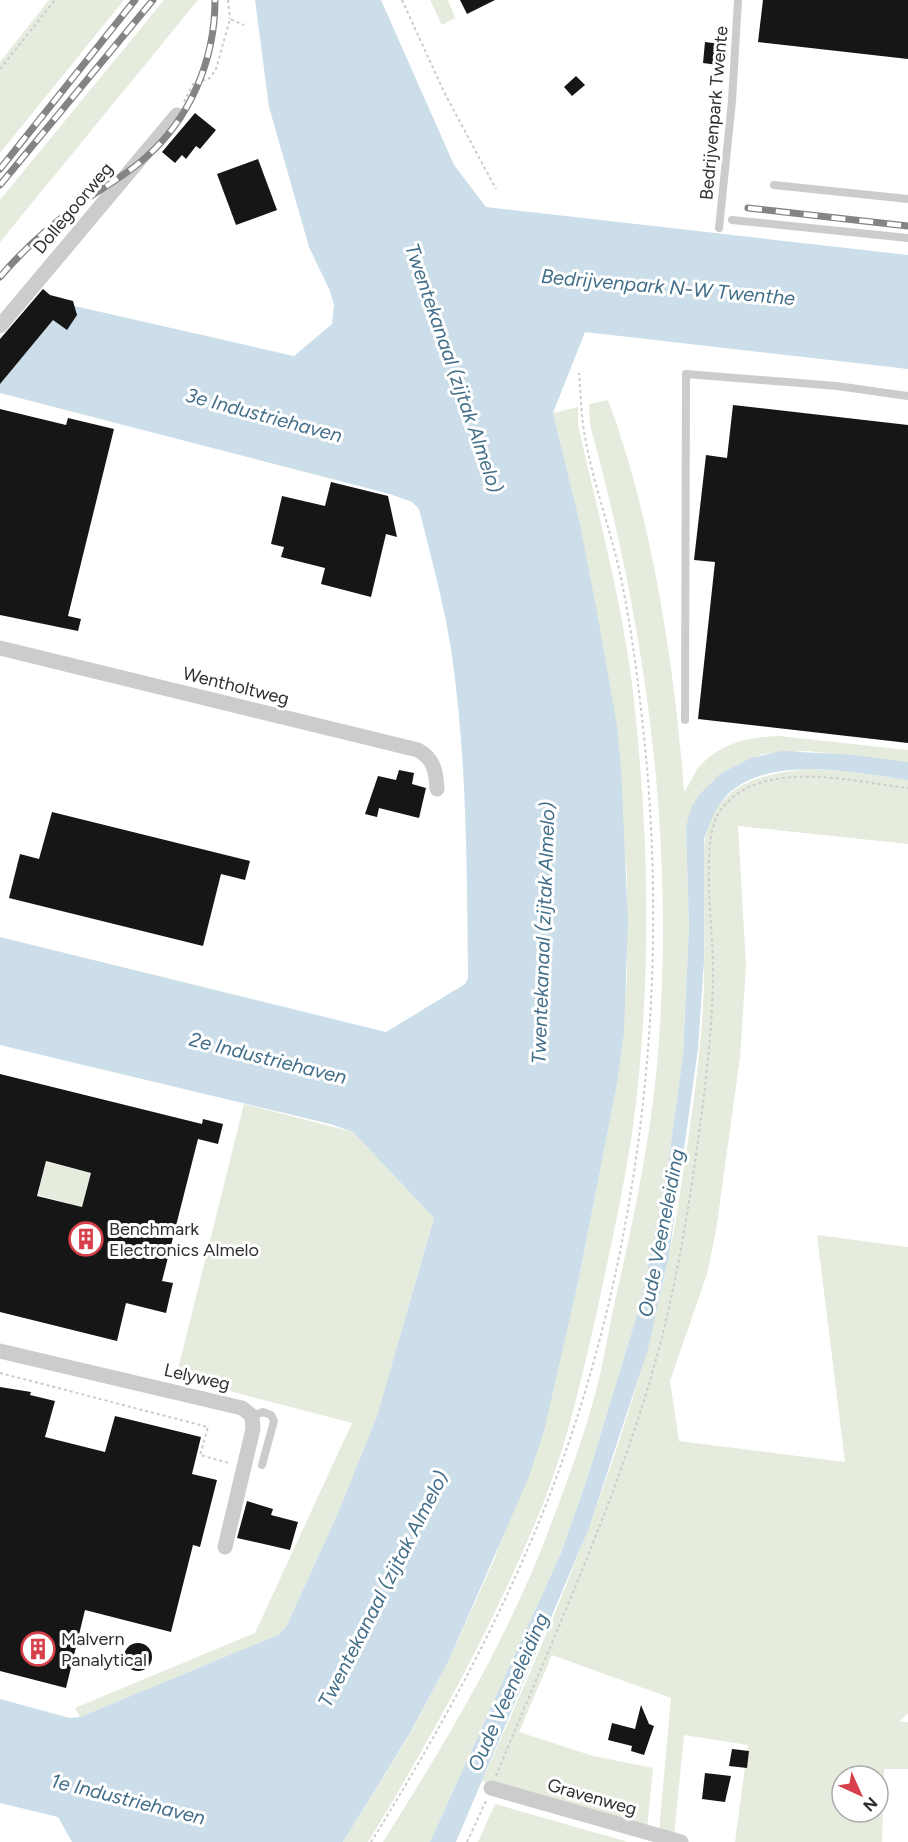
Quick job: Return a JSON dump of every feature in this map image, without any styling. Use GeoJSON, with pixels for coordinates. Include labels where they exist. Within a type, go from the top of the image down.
{"type":"FeatureCollection","features":[{"type":"Feature","properties":{"kind":"street","name":"Dollegoorweg"},"geometry":{"type":"LineString","coordinates":[[0,326],[177,115]]}},
{"type":"Feature","properties":{"kind":"street","name":"Wentholtweg"},"geometry":{"type":"LineString","coordinates":[[0,648],[418,750],[429,756],[435,770],[437,789]]}},
{"type":"Feature","properties":{"kind":"street","name":"Lelyweg"},"geometry":{"type":"LineString","coordinates":[[0,1351],[242,1408],[252,1416]]}},
{"type":"Feature","properties":{"kind":"street"},"geometry":{"type":"LineString","coordinates":[[225,1547],[253,1429],[252,1416]]}},
{"type":"Feature","properties":{"kind":"street","name":"Gravenweg"},"geometry":{"type":"LineString","coordinates":[[491,1788],[681,1842]]}},
{"type":"Feature","properties":{"kind":"lane","name":"Bedrijvenpark Twente"},"geometry":{"type":"LineString","coordinates":[[719,228],[732,101],[738,0]]}},
{"type":"Feature","properties":{"kind":"lane"},"geometry":{"type":"LineString","coordinates":[[774,185],[908,199]]}},
{"type":"Feature","properties":{"kind":"lane"},"geometry":{"type":"LineString","coordinates":[[732,220],[908,238]]}},
{"type":"Feature","properties":{"kind":"lane"},"geometry":{"type":"LineString","coordinates":[[685,720],[686,374],[837,386],[908,396]]}},
{"type":"Feature","properties":{"kind":"lane"},"geometry":{"type":"LineString","coordinates":[[252,1416],[263,1412],[271,1415],[274,1421],[262,1465]]}},
{"type":"Feature","properties":{"kind":"path"},"geometry":{"type":"LineString","coordinates":[[0,69],[54,1],[48,0]]}},
{"type":"Feature","properties":{"kind":"path"},"geometry":{"type":"LineString","coordinates":[[177,115],[190,88],[210,78],[216,69],[230,19],[228,0]]}},
{"type":"Feature","properties":{"kind":"path"},"geometry":{"type":"LineString","coordinates":[[402,0],[445,94],[496,189]]}},
{"type":"Feature","properties":{"kind":"path"},"geometry":{"type":"LineString","coordinates":[[230,19],[244,25]]}},
{"type":"Feature","properties":{"kind":"path"},"geometry":{"type":"LineString","coordinates":[[371,1842],[441,1726],[489,1633],[541,1519],[599,1338],[629,1197],[639,1132],[647,1068],[651,1003],[653,872],[650,802],[620,572],[586,442],[579,373]]}},
{"type":"Feature","properties":{"kind":"path"},"geometry":{"type":"LineString","coordinates":[[467,1842],[601,1525],[652,1374],[689,1200],[703,1101],[714,974],[710,878],[713,823],[722,808],[736,796],[778,778],[803,775],[908,788]]}},
{"type":"Feature","properties":{"kind":"path"},"geometry":{"type":"LineString","coordinates":[[0,1372],[207,1427],[200,1455],[244,1467]]}},
{"type":"Feature","properties":{"kind":"shaded area"},"geometry":{"type":"Polygon","coordinates":[[[49,0],[124,0],[0,153],[0,62],[49,0]]]}},
{"type":"Feature","properties":{"kind":"shaded area"},"geometry":{"type":"Polygon","coordinates":[[[164,0],[198,0],[0,242],[0,200],[164,0]]]}},
{"type":"Feature","properties":{"kind":"shaded area"},"geometry":{"type":"Polygon","coordinates":[[[430,0],[448,0],[455,18],[442,25],[430,0]]]}},
{"type":"Feature","properties":{"kind":"shaded area"},"geometry":{"type":"Polygon","coordinates":[[[608,400],[624,445],[637,493],[659,593],[675,695],[684,792],[706,759],[725,747],[756,738],[779,736],[908,750],[908,762],[807,751],[763,754],[737,765],[711,782],[686,827],[689,928],[683,1054],[667,1173],[640,1305],[587,1479],[561,1553],[430,1842],[383,1842],[430,1766],[495,1650],[550,1527],[583,1435],[599,1379],[646,1150],[657,1065],[662,984],[663,903],[659,822],[642,662],[628,583],[590,425],[589,404],[608,400]]]}},
{"type":"Feature","properties":{"kind":"shaded area"},"geometry":{"type":"Polygon","coordinates":[[[578,407],[578,425],[623,624],[639,747],[645,858],[646,968],[632,1134],[607,1264],[581,1380],[545,1499],[527,1543],[466,1670],[397,1793],[368,1842],[343,1842],[409,1736],[449,1660],[495,1558],[565,1336],[579,1278],[617,1084],[627,977],[627,871],[579,519],[553,413],[578,407]]]}},
{"type":"Feature","properties":{"kind":"shaded area"},"geometry":{"type":"Polygon","coordinates":[[[807,769],[845,771],[908,780],[908,844],[738,826],[746,966],[740,1057],[716,1231],[707,1274],[670,1381],[679,1441],[845,1462],[817,1235],[908,1247],[908,1713],[899,1722],[908,1722],[908,1769],[890,1769],[890,1764],[830,1764],[830,1824],[882,1824],[882,1842],[735,1842],[748,1745],[684,1735],[674,1836],[659,1832],[671,1698],[552,1655],[519,1732],[593,1756],[653,1768],[647,1829],[482,1781],[544,1640],[600,1496],[647,1350],[665,1276],[683,1176],[699,1054],[703,1006],[704,855],[707,830],[717,808],[738,788],[777,773],[807,769]]]}},
{"type":"Feature","properties":{"kind":"shaded area"},"geometry":{"type":"Polygon","coordinates":[[[244,1104],[353,1132],[434,1218],[377,1416],[338,1513],[286,1627],[278,1635],[80,1717],[75,1708],[255,1633],[352,1423],[176,1377],[244,1104]]]}},
{"type":"Feature","properties":{"kind":"shaded area"},"geometry":{"type":"Polygon","coordinates":[[[46,1162],[91,1173],[82,1207],[38,1195],[46,1162]]]}},
{"type":"Feature","properties":{"kind":"shaded area"},"geometry":{"type":"Polygon","coordinates":[[[495,1804],[628,1842],[478,1842],[495,1804]]]}},
{"type":"Feature","properties":{"kind":"water"},"geometry":{"type":"Polygon","coordinates":[[[255,0],[381,0],[454,165],[486,207],[908,255],[908,369],[585,332],[553,413],[579,519],[617,726],[628,921],[624,1032],[617,1084],[579,1278],[544,1431],[528,1479],[449,1660],[409,1735],[343,1842],[72,1842],[58,1817],[0,1803],[0,1699],[70,1718],[80,1717],[278,1635],[286,1627],[338,1513],[377,1416],[434,1218],[353,1132],[330,1124],[0,1045],[0,937],[386,1032],[465,984],[468,978],[465,817],[457,696],[446,619],[419,509],[412,502],[390,494],[0,393],[0,377],[59,306],[70,305],[294,356],[332,324],[334,305],[330,291],[309,247],[269,107],[255,0]]]}},
{"type":"Feature","properties":{"kind":"water","name":"Oude Veeneleiding"},"geometry":{"type":"Polygon","coordinates":[[[782,751],[854,755],[908,762],[908,780],[815,769],[767,774],[746,782],[728,794],[711,820],[704,839],[704,961],[698,1049],[669,1256],[648,1349],[589,1528],[456,1842],[430,1842],[561,1553],[587,1479],[640,1305],[667,1173],[683,1054],[689,928],[686,827],[692,806],[700,794],[720,774],[751,758],[782,751]]]}},
{"type":"Feature","properties":{"kind":"building"},"geometry":{"type":"Polygon","coordinates":[[[460,0],[495,0],[467,14],[460,0]]]}},
{"type":"Feature","properties":{"kind":"building"},"geometry":{"type":"Polygon","coordinates":[[[763,0],[908,0],[908,59],[758,42],[763,0]]]}},
{"type":"Feature","properties":{"kind":"building"},"geometry":{"type":"Polygon","coordinates":[[[705,42],[720,44],[718,65],[703,63],[705,42]]]}},
{"type":"Feature","properties":{"kind":"building"},"geometry":{"type":"Polygon","coordinates":[[[576,76],[585,85],[572,96],[564,87],[576,76]]]}},
{"type":"Feature","properties":{"kind":"building"},"geometry":{"type":"Polygon","coordinates":[[[195,113],[216,130],[200,149],[196,146],[186,159],[182,155],[175,163],[162,152],[195,113]]]}},
{"type":"Feature","properties":{"kind":"building"},"geometry":{"type":"Polygon","coordinates":[[[258,159],[277,210],[236,225],[217,174],[258,159]]]}},
{"type":"Feature","properties":{"kind":"building"},"geometry":{"type":"Polygon","coordinates":[[[43,289],[50,295],[73,301],[77,315],[67,330],[53,320],[0,384],[0,339],[43,289]]]}},
{"type":"Feature","properties":{"kind":"building"},"geometry":{"type":"Polygon","coordinates":[[[733,405],[908,425],[908,743],[698,719],[715,562],[694,560],[706,455],[727,458],[733,405]]]}},
{"type":"Feature","properties":{"kind":"building"},"geometry":{"type":"Polygon","coordinates":[[[0,409],[66,425],[68,418],[114,429],[68,616],[81,619],[78,631],[0,615],[0,409]]]}},
{"type":"Feature","properties":{"kind":"building"},"geometry":{"type":"Polygon","coordinates":[[[331,482],[388,496],[397,537],[386,534],[371,597],[321,584],[325,568],[281,557],[284,547],[271,544],[282,496],[325,506],[331,482]]]}},
{"type":"Feature","properties":{"kind":"building"},"geometry":{"type":"Polygon","coordinates":[[[399,770],[414,773],[412,784],[426,788],[419,818],[379,808],[377,817],[365,814],[378,776],[396,780],[399,770]]]}},
{"type":"Feature","properties":{"kind":"building"},"geometry":{"type":"Polygon","coordinates":[[[52,812],[250,861],[245,880],[221,874],[203,946],[9,898],[20,854],[39,859],[52,812]]]}},
{"type":"Feature","properties":{"kind":"building","name":"Benchmark Electronics Almelo"},"geometry":{"type":"Polygon","coordinates":[[[0,1074],[202,1124],[203,1119],[223,1124],[218,1144],[198,1139],[162,1281],[173,1283],[166,1313],[126,1303],[117,1341],[0,1312],[0,1074]],[[46,1161],[37,1196],[82,1207],[91,1173],[46,1161]]]}},
{"type":"Feature","properties":{"kind":"building"},"geometry":{"type":"Polygon","coordinates":[[[0,1387],[31,1392],[30,1395],[55,1401],[45,1437],[105,1452],[115,1416],[201,1437],[192,1474],[217,1480],[200,1547],[193,1545],[171,1632],[85,1610],[66,1688],[0,1671],[0,1387]]]}},
{"type":"Feature","properties":{"kind":"building"},"geometry":{"type":"Polygon","coordinates":[[[247,1501],[273,1509],[271,1515],[298,1522],[290,1550],[237,1538],[247,1501]]]}},
{"type":"Feature","properties":{"kind":"building"},"geometry":{"type":"Polygon","coordinates":[[[138,1643],[148,1647],[152,1657],[148,1667],[138,1671],[128,1667],[124,1657],[128,1647],[138,1643]]]}},
{"type":"Feature","properties":{"kind":"building"},"geometry":{"type":"Polygon","coordinates":[[[641,1705],[649,1724],[654,1726],[644,1755],[631,1751],[632,1746],[608,1740],[612,1723],[635,1729],[641,1705]]]}},
{"type":"Feature","properties":{"kind":"building"},"geometry":{"type":"Polygon","coordinates":[[[732,1749],[749,1751],[747,1768],[729,1766],[732,1749]]]}},
{"type":"Feature","properties":{"kind":"building"},"geometry":{"type":"Polygon","coordinates":[[[705,1773],[731,1776],[725,1802],[702,1799],[705,1773]]]}},
{"type":"Feature","properties":{"kind":"railway"},"geometry":{"type":"LineString","coordinates":[[0,169],[135,0]]}},
{"type":"Feature","properties":{"kind":"railway"},"geometry":{"type":"LineString","coordinates":[[0,185],[153,0]]}},
{"type":"Feature","properties":{"kind":"railway"},"geometry":{"type":"LineString","coordinates":[[0,277],[28,247],[59,220],[145,158],[175,125],[187,107],[205,66],[214,22],[215,0]]}},
{"type":"Feature","properties":{"kind":"railway"},"geometry":{"type":"LineString","coordinates":[[748,208],[908,226]]}},
{"type":"Feature","properties":{"kind":"place","name":"Benchmark Electronics Almelo"},"geometry":{"type":"Point","coordinates":[86,1239]}},
{"type":"Feature","properties":{"kind":"place","name":"Malvern Panalytical"},"geometry":{"type":"Point","coordinates":[38,1649]}},
{"type":"Feature","properties":{"kind":"water label","name":"Bedrijvenpark N-W Twenthe"},"geometry":{"type":"Point","coordinates":[668,287]}},
{"type":"Feature","properties":{"kind":"water label","name":"Twentekanaal (zijtak Almelo)"},"geometry":{"type":"Point","coordinates":[454,368]}},
{"type":"Feature","properties":{"kind":"water label","name":"3e Industriehaven"},"geometry":{"type":"Point","coordinates":[264,415]}},
{"type":"Feature","properties":{"kind":"water label","name":"Twentekanaal (zijtak Almelo)"},"geometry":{"type":"Point","coordinates":[543,933]}},
{"type":"Feature","properties":{"kind":"water label","name":"2e Industriehaven"},"geometry":{"type":"Point","coordinates":[268,1058]}},
{"type":"Feature","properties":{"kind":"water label","name":"Twentekanaal (zijtak Almelo)"},"geometry":{"type":"Point","coordinates":[383,1589]}},
{"type":"Feature","properties":{"kind":"water label","name":"1e Industriehaven"},"geometry":{"type":"Point","coordinates":[128,1799]}}]}
